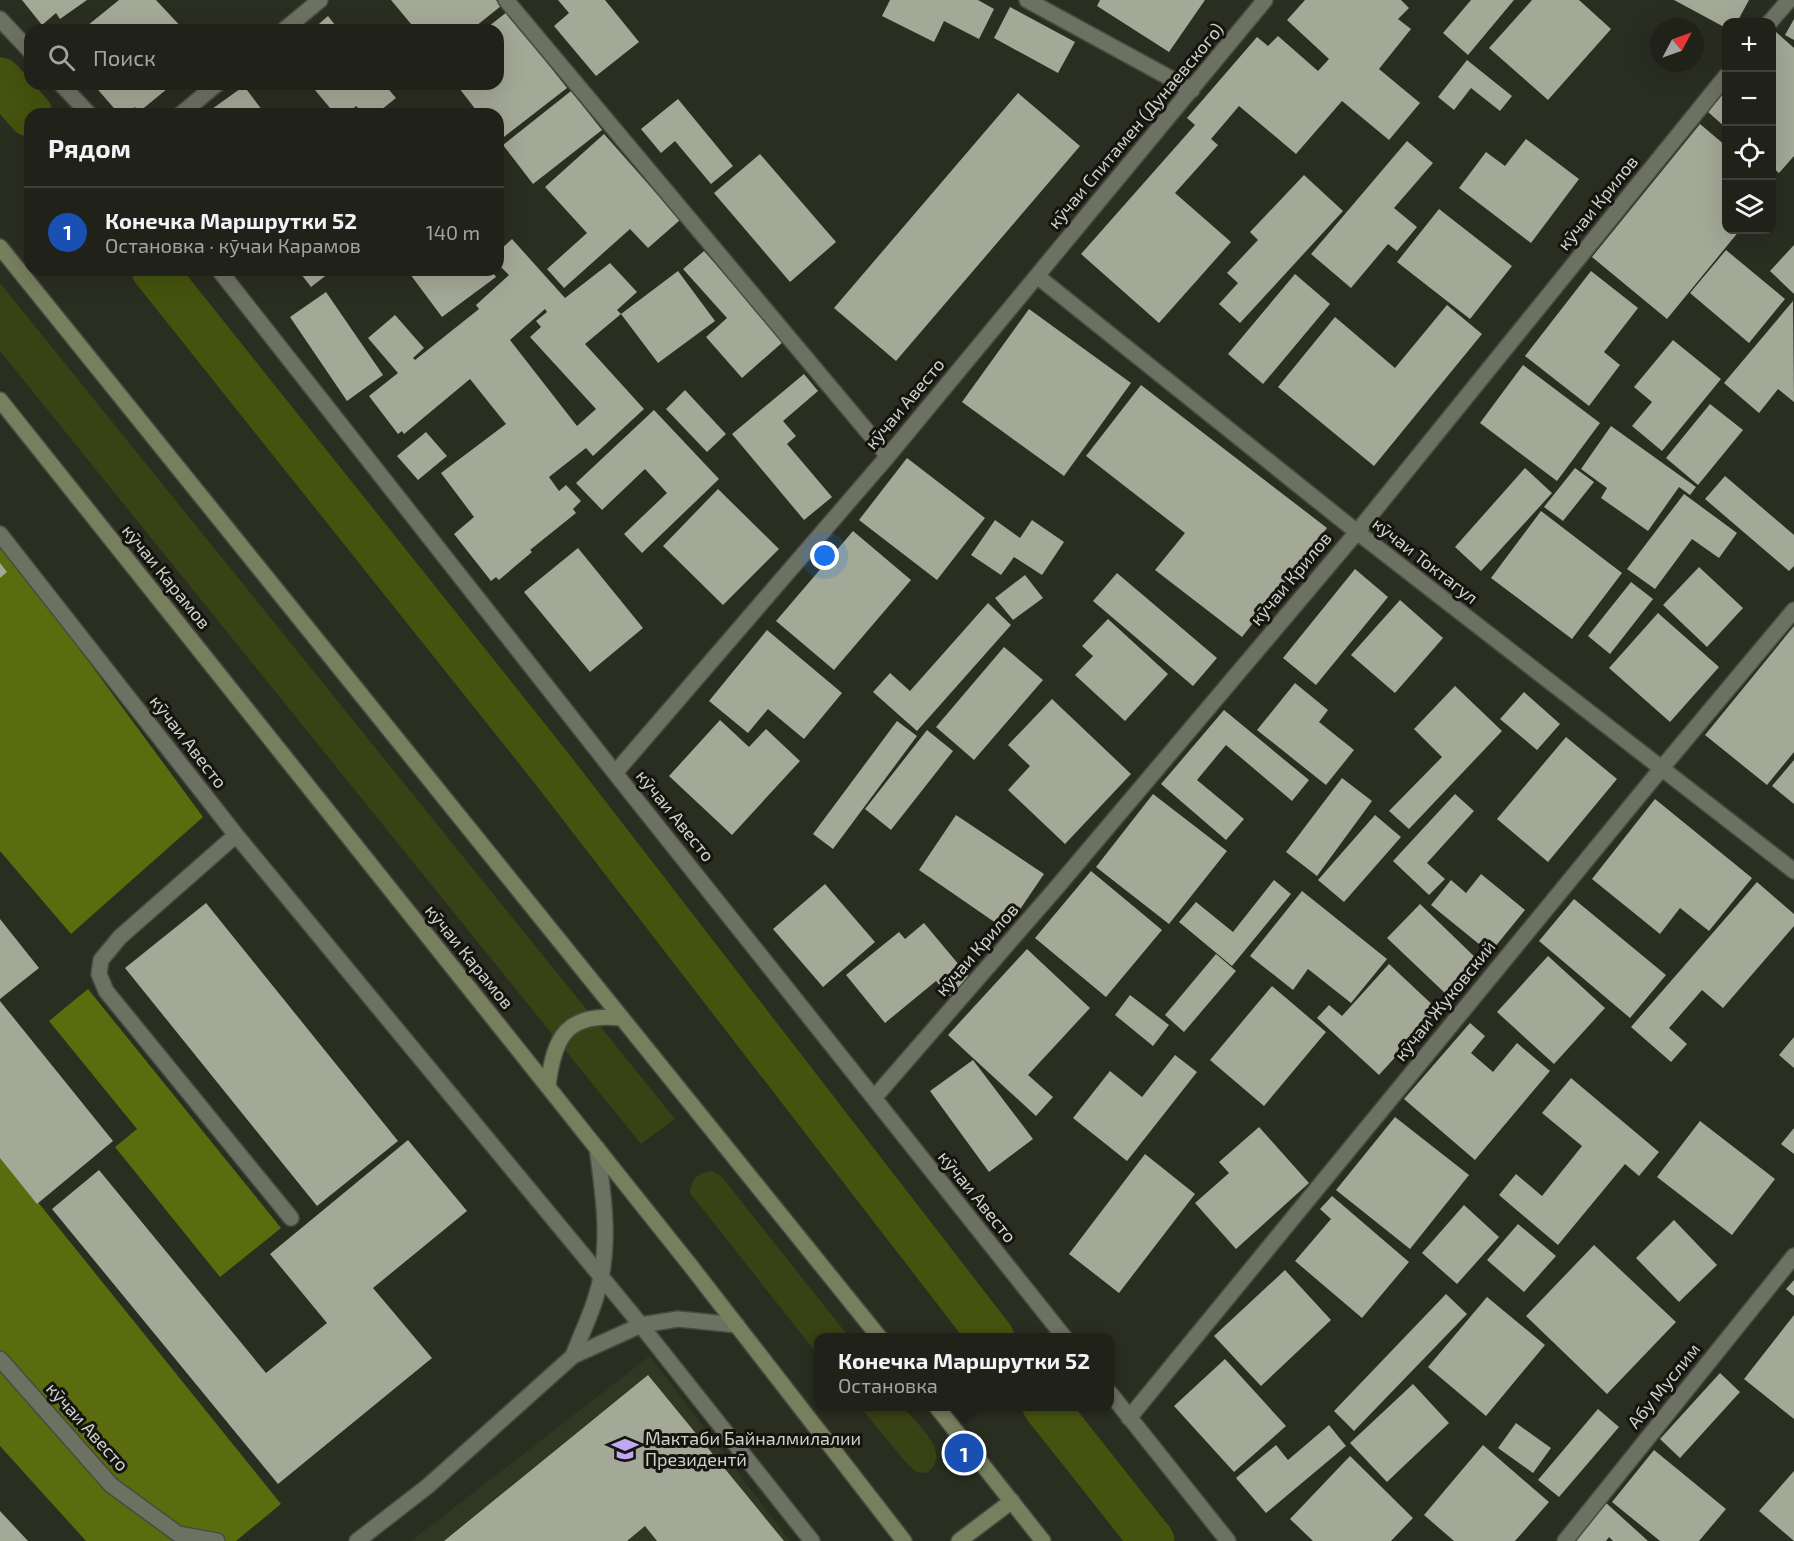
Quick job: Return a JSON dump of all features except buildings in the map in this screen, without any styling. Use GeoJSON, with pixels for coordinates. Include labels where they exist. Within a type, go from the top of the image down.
{"type":"FeatureCollection","features":[{"type":"Feature","properties":{"kind":"main road"},"geometry":{"type":"LineString","coordinates":[[0,247],[876,1333]]}},
{"type":"Feature","properties":{"kind":"main road","name":"кӯчаи Карамов"},"geometry":{"type":"LineString","coordinates":[[0,400],[548,1086],[904,1541]]}},
{"type":"Feature","properties":{"kind":"main road"},"geometry":{"type":"LineString","coordinates":[[548,1086],[552,1054],[563,1035],[579,1022],[598,1015],[622,1018]]}},
{"type":"Feature","properties":{"kind":"main road"},"geometry":{"type":"LineString","coordinates":[[939,1411],[1043,1541]]}},
{"type":"Feature","properties":{"kind":"main road"},"geometry":{"type":"LineString","coordinates":[[959,1541],[1012,1501]]}},
{"type":"Feature","properties":{"kind":"street"},"geometry":{"type":"LineString","coordinates":[[291,24],[320,0]]}},
{"type":"Feature","properties":{"kind":"street"},"geometry":{"type":"LineString","coordinates":[[506,0],[888,456]]}},
{"type":"Feature","properties":{"kind":"street"},"geometry":{"type":"LineString","coordinates":[[1027,0],[1192,90]]}},
{"type":"Feature","properties":{"kind":"street","name":"кӯчаи Спитамен (Дунаевского)"},"geometry":{"type":"LineString","coordinates":[[1037,276],[1265,0]]}},
{"type":"Feature","properties":{"kind":"street"},"geometry":{"type":"LineString","coordinates":[[1773,18],[1788,0]]}},
{"type":"Feature","properties":{"kind":"street"},"geometry":{"type":"LineString","coordinates":[[0,19],[24,45]]}},
{"type":"Feature","properties":{"kind":"street","name":"кӯчаи Крилов"},"geometry":{"type":"LineString","coordinates":[[874,1098],[1058,886],[1357,532],[1722,81]]}},
{"type":"Feature","properties":{"kind":"street"},"geometry":{"type":"LineString","coordinates":[[67,90],[83,108]]}},
{"type":"Feature","properties":{"kind":"street"},"geometry":{"type":"LineString","coordinates":[[188,108],[210,90]]}},
{"type":"Feature","properties":{"kind":"street"},"geometry":{"type":"LineString","coordinates":[[224,276],[615,773]]}},
{"type":"Feature","properties":{"kind":"street","name":"кӯчаи Авесто"},"geometry":{"type":"LineString","coordinates":[[1037,276],[888,456],[615,773],[1061,1333]]}},
{"type":"Feature","properties":{"kind":"street","name":"кӯчаи Токтагул"},"geometry":{"type":"LineString","coordinates":[[1037,276],[1357,532],[1794,871]]}},
{"type":"Feature","properties":{"kind":"street","name":"кӯчаи Авесто"},"geometry":{"type":"LineString","coordinates":[[0,534],[236,835],[641,1325],[812,1541]]}},
{"type":"Feature","properties":{"kind":"street","name":"кӯчаи Жуковский"},"geometry":{"type":"LineString","coordinates":[[1129,1418],[1794,610]]}},
{"type":"Feature","properties":{"kind":"street"},"geometry":{"type":"LineString","coordinates":[[236,835],[120,937],[101,960],[99,974],[106,991],[291,1218]]}},
{"type":"Feature","properties":{"kind":"street"},"geometry":{"type":"LineString","coordinates":[[573,1356],[596,1298],[606,1247],[605,1202],[597,1148]]}},
{"type":"Feature","properties":{"kind":"street","name":"Абу Муслим"},"geometry":{"type":"LineString","coordinates":[[1565,1541],[1794,1256]]}},
{"type":"Feature","properties":{"kind":"street"},"geometry":{"type":"LineString","coordinates":[[357,1541],[428,1486],[573,1356],[641,1325],[678,1319],[737,1325]]}},
{"type":"Feature","properties":{"kind":"street","name":"кӯчаи Авесто"},"geometry":{"type":"LineString","coordinates":[[0,1359],[111,1485],[178,1534],[217,1541]]}},
{"type":"Feature","properties":{"kind":"street"},"geometry":{"type":"LineString","coordinates":[[1114,1398],[1228,1541]]}},
{"type":"Feature","properties":{"kind":"shaded area","name":"Мактаби Байналмилалии Президентӣ"},"geometry":{"type":"Polygon","coordinates":[[[650,1356],[790,1541],[411,1541],[650,1356]]]}},
{"type":"Feature","properties":{"kind":"green space"},"geometry":{"type":"Polygon","coordinates":[[[0,283],[675,1119],[641,1144],[0,351],[0,283]]]}},
{"type":"Feature","properties":{"kind":"green space"},"geometry":{"type":"Polygon","coordinates":[[[0,541],[203,817],[71,934],[0,851],[0,541]]]}},
{"type":"Feature","properties":{"kind":"green space"},"geometry":{"type":"Polygon","coordinates":[[[88,989],[281,1228],[220,1277],[115,1147],[137,1129],[49,1021],[88,989]]]}},
{"type":"Feature","properties":{"kind":"green space"},"geometry":{"type":"Polygon","coordinates":[[[0,1155],[281,1504],[236,1541],[86,1541],[0,1446],[0,1155]]]}},
{"type":"Feature","properties":{"kind":"green space"},"geometry":{"type":"Polygon","coordinates":[[[712,1171],[722,1177],[846,1333],[814,1333],[814,1350],[690,1193],[696,1177],[712,1171]]]}},
{"type":"Feature","properties":{"kind":"green space"},"geometry":{"type":"Polygon","coordinates":[[[863,1411],[906,1411],[924,1431],[935,1448],[934,1465],[927,1473],[917,1472],[909,1466],[863,1411]]]}},
{"type":"Feature","properties":{"kind":"waterway"},"geometry":{"type":"LineString","coordinates":[[0,80],[25,108]]}},
{"type":"Feature","properties":{"kind":"waterway"},"geometry":{"type":"LineString","coordinates":[[159,276],[549,765],[988,1333]]}},
{"type":"Feature","properties":{"kind":"waterway"},"geometry":{"type":"LineString","coordinates":[[1049,1411],[1152,1541]]}},
{"type":"Feature","properties":{"kind":"place","name":"Мактаби Байналмилалии Президентӣ"},"geometry":{"type":"Point","coordinates":[625,1449]}},
{"type":"Feature","properties":{"kind":"place","name":"Конечка Маршрутки 52"},"geometry":{"type":"Point","coordinates":[964,1453]}}]}
